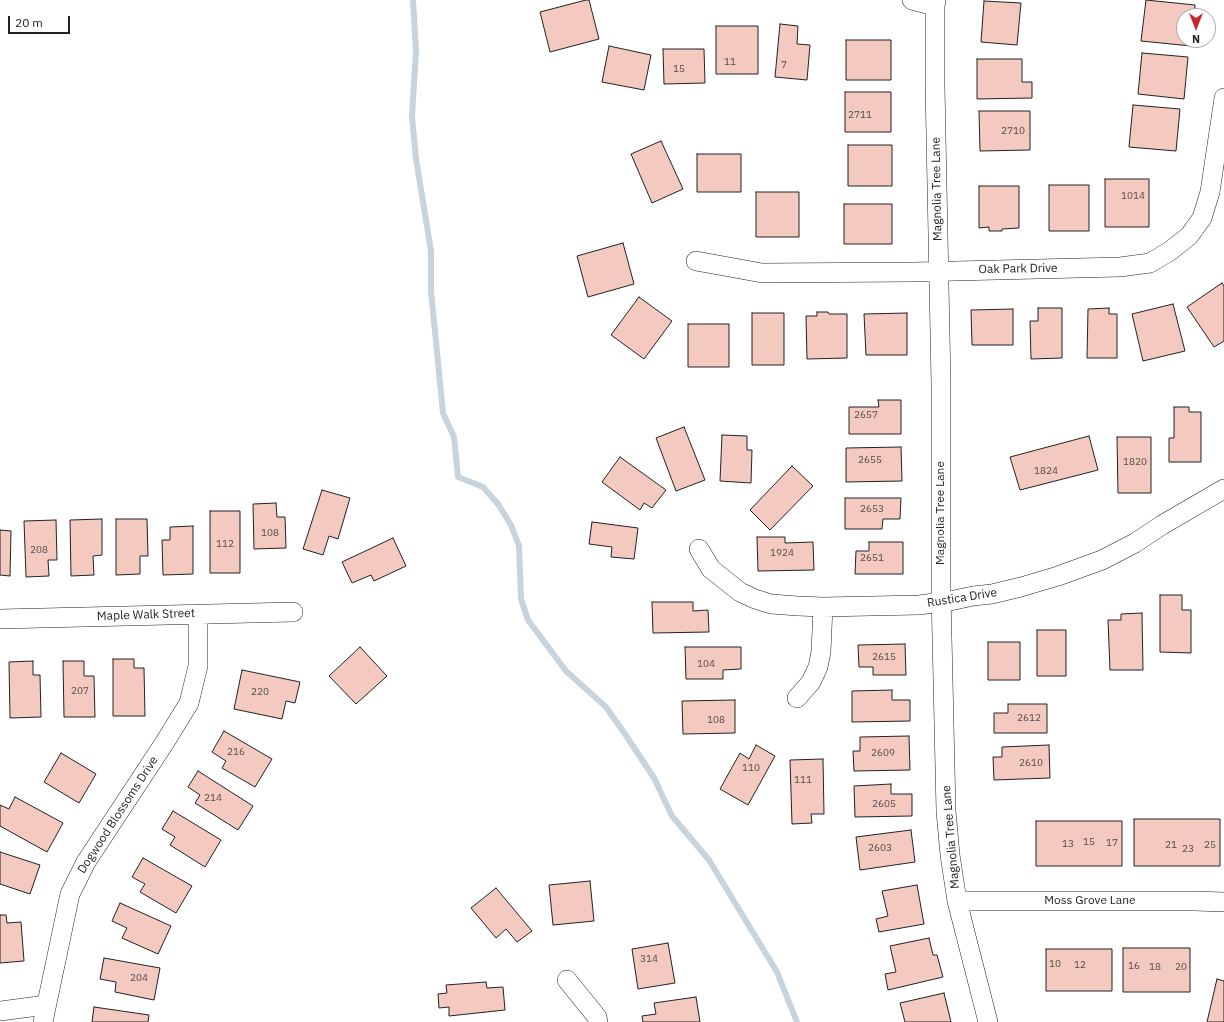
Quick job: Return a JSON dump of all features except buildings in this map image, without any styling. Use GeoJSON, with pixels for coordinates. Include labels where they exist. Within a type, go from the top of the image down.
{"type":"FeatureCollection","features":[{"type":"Feature","properties":{"kind":"street"},"geometry":{"type":"LineString","coordinates":[[912,0],[936,3]]}},
{"type":"Feature","properties":{"kind":"street","name":"Magnolia Tree Lane"},"geometry":{"type":"LineString","coordinates":[[936,3],[935,86],[941,383],[942,602],[946,811],[950,855],[957,900],[988,1022]]}},
{"type":"Feature","properties":{"kind":"street","name":"Oak Park Drive"},"geometry":{"type":"LineString","coordinates":[[696,261],[762,273],[914,272],[938,270],[1120,267],[1150,263],[1170,252],[1189,236],[1202,218],[1210,192],[1224,98]]}},
{"type":"Feature","properties":{"kind":"street","name":"Rustica Drive"},"geometry":{"type":"LineString","coordinates":[[699,549],[711,569],[740,592],[771,604],[822,607],[903,606],[942,602],[992,594],[1021,587],[1058,576],[1102,560],[1135,543],[1162,525],[1224,489]]}},
{"type":"Feature","properties":{"kind":"street"},"geometry":{"type":"LineString","coordinates":[[797,698],[811,682],[818,667],[821,652],[822,607]]}},
{"type":"Feature","properties":{"kind":"street","name":"Maple Walk Street"},"geometry":{"type":"LineString","coordinates":[[0,619],[293,612]]}},
{"type":"Feature","properties":{"kind":"street","name":"Dogwood Blossoms Drive"},"geometry":{"type":"LineString","coordinates":[[44,1014],[70,894],[86,862],[189,703],[198,666],[198,614]]}},
{"type":"Feature","properties":{"kind":"street","name":"Moss Grove Lane"},"geometry":{"type":"LineString","coordinates":[[957,900],[1224,902]]}},
{"type":"Feature","properties":{"kind":"street"},"geometry":{"type":"LineString","coordinates":[[567,980],[597,1016],[598,1022]]}},
{"type":"Feature","properties":{"kind":"street"},"geometry":{"type":"LineString","coordinates":[[0,1011],[44,1014]]}},
{"type":"Feature","properties":{"kind":"waterway"},"geometry":{"type":"LineString","coordinates":[[413,0],[416,51],[412,116],[416,159],[431,251],[431,291],[443,413],[454,437],[458,477],[483,487],[498,504],[511,525],[519,546],[521,599],[528,620],[566,671],[606,707],[625,734],[654,778],[672,816],[709,860],[777,972],[797,1022]]}}]}
